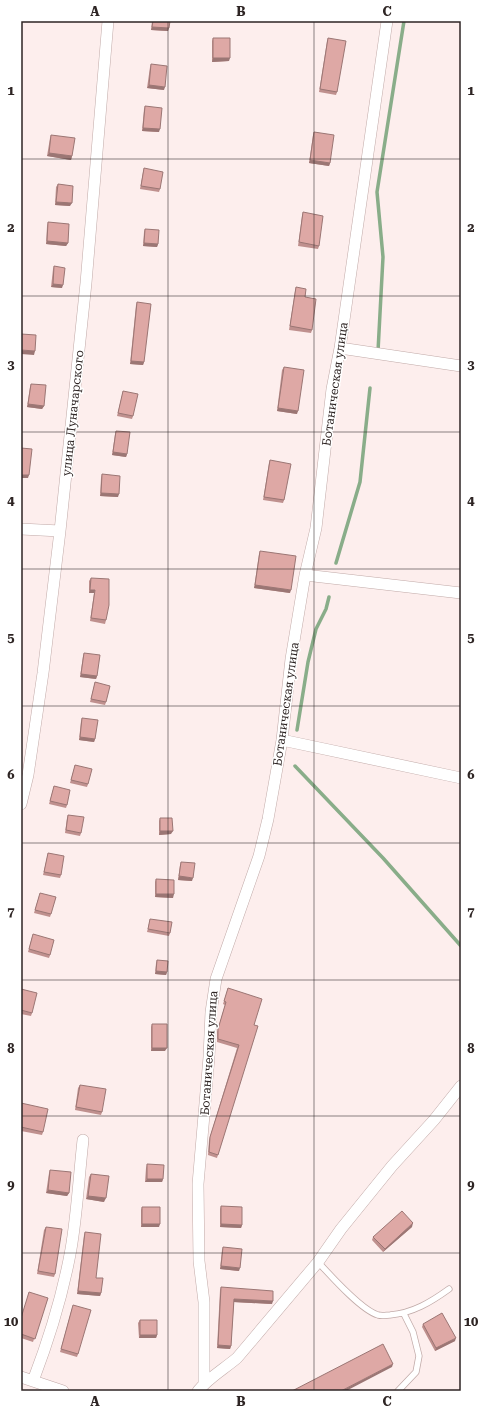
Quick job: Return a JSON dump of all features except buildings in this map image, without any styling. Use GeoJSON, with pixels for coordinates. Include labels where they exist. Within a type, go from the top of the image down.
{"type":"FeatureCollection","features":[{"type":"Feature","properties":{"kind":"street","name":"улица Луначарского"},"geometry":{"type":"LineString","coordinates":[[21,804],[28,775],[43,673],[60,531],[86,283],[108,21]]}},
{"type":"Feature","properties":{"kind":"street","name":"Ботаническая улица"},"geometry":{"type":"LineString","coordinates":[[201,1387],[204,1302],[199,1261],[198,1184],[209,1057],[211,1012],[216,979],[259,856],[268,819],[282,740],[291,659],[305,575],[316,528],[332,389],[340,348],[387,21]]}},
{"type":"Feature","properties":{"kind":"street"},"geometry":{"type":"LineString","coordinates":[[340,348],[461,366]]}},
{"type":"Feature","properties":{"kind":"street"},"geometry":{"type":"LineString","coordinates":[[21,529],[60,531]]}},
{"type":"Feature","properties":{"kind":"street"},"geometry":{"type":"LineString","coordinates":[[305,575],[461,594]]}},
{"type":"Feature","properties":{"kind":"street"},"geometry":{"type":"LineString","coordinates":[[282,740],[461,778]]}},
{"type":"Feature","properties":{"kind":"street"},"geometry":{"type":"LineString","coordinates":[[201,1387],[237,1358],[318,1262],[341,1229],[387,1171],[434,1120],[461,1086]]}},
{"type":"Feature","properties":{"kind":"street"},"geometry":{"type":"LineString","coordinates":[[33,1381],[46,1348],[64,1285],[71,1249],[83,1140]]}},
{"type":"Feature","properties":{"kind":"street"},"geometry":{"type":"LineString","coordinates":[[21,1377],[63,1391]]}},
{"type":"Feature","properties":{"kind":"lane"},"geometry":{"type":"LineString","coordinates":[[318,1262],[364,1307],[379,1315],[404,1314],[435,1299],[449,1289]]}},
{"type":"Feature","properties":{"kind":"lane"},"geometry":{"type":"LineString","coordinates":[[398,1391],[416,1372],[419,1356],[413,1332],[404,1314]]}},
{"type":"Feature","properties":{"kind":"waterway"},"geometry":{"type":"LineString","coordinates":[[378,351],[383,257],[377,192],[404,21]]}},
{"type":"Feature","properties":{"kind":"waterway"},"geometry":{"type":"LineString","coordinates":[[336,563],[360,482],[370,388]]}},
{"type":"Feature","properties":{"kind":"waterway"},"geometry":{"type":"LineString","coordinates":[[297,730],[308,662],[316,629],[326,609],[329,597]]}},
{"type":"Feature","properties":{"kind":"waterway"},"geometry":{"type":"LineString","coordinates":[[295,766],[383,858],[461,946]]}}]}
